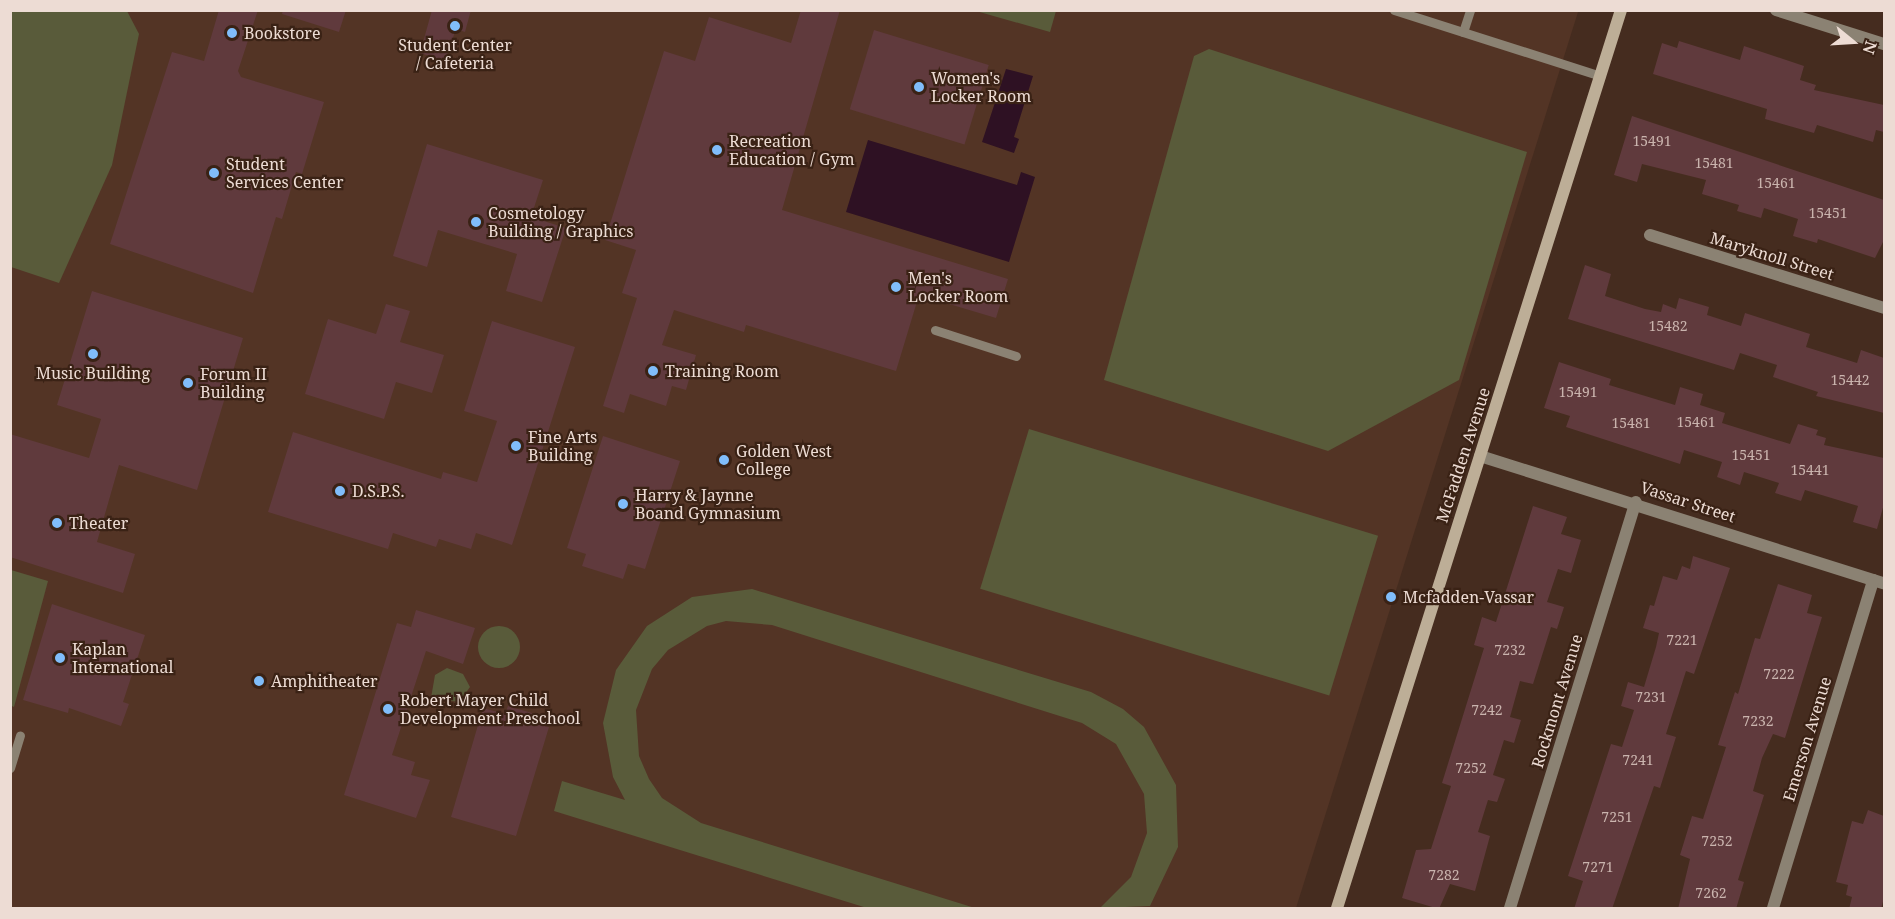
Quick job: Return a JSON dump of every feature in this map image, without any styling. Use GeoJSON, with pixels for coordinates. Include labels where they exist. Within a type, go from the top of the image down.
{"type":"FeatureCollection","features":[{"type":"Feature","properties":{"kind":"street","name":"McFadden Avenue"},"geometry":{"type":"LineString","coordinates":[[1337,909],[1621,10]]}},
{"type":"Feature","properties":{"kind":"street"},"geometry":{"type":"LineString","coordinates":[[1776,10],[1884,44]]}},
{"type":"Feature","properties":{"kind":"street","name":"Maryknoll Street"},"geometry":{"type":"LineString","coordinates":[[1650,235],[1884,308]]}},
{"type":"Feature","properties":{"kind":"street","name":"Vassar Street"},"geometry":{"type":"LineString","coordinates":[[1480,456],[1636,502],[1879,581]]}},
{"type":"Feature","properties":{"kind":"street","name":"Rockmont Avenue"},"geometry":{"type":"LineString","coordinates":[[1510,909],[1636,502]]}},
{"type":"Feature","properties":{"kind":"street","name":"Emerson Avenue"},"geometry":{"type":"LineString","coordinates":[[1773,909],[1879,581]]}},
{"type":"Feature","properties":{"kind":"lane"},"geometry":{"type":"LineString","coordinates":[[1394,10],[1601,76]]}},
{"type":"Feature","properties":{"kind":"lane"},"geometry":{"type":"LineString","coordinates":[[1463,32],[1470,10]]}},
{"type":"Feature","properties":{"kind":"lane"},"geometry":{"type":"LineString","coordinates":[[935,330],[1016,356]]}},
{"type":"Feature","properties":{"kind":"lane"},"geometry":{"type":"LineString","coordinates":[[10,768],[20,736]]}},
{"type":"Feature","properties":{"kind":"shaded area","name":"Golden West College"},"geometry":{"type":"Polygon","coordinates":[[[10,11],[1578,12],[1296,908],[11,908],[10,11]]]}},
{"type":"Feature","properties":{"kind":"shaded area"},"geometry":{"type":"Polygon","coordinates":[[[1006,69],[1033,76],[1014,137],[1019,139],[1014,153],[982,142],[1006,69]]]}},
{"type":"Feature","properties":{"kind":"shaded area"},"geometry":{"type":"Polygon","coordinates":[[[868,140],[1017,185],[1021,172],[1035,177],[1009,262],[846,212],[868,140]]]}},
{"type":"Feature","properties":{"kind":"green space"},"geometry":{"type":"Polygon","coordinates":[[[11,10],[127,11],[139,34],[112,165],[59,283],[11,267],[11,10]]]}},
{"type":"Feature","properties":{"kind":"green space"},"geometry":{"type":"Polygon","coordinates":[[[1056,10],[1050,32],[976,11],[1056,10]]]}},
{"type":"Feature","properties":{"kind":"green space"},"geometry":{"type":"Polygon","coordinates":[[[1209,49],[1527,152],[1459,380],[1328,451],[1104,380],[1194,56],[1209,49]]]}},
{"type":"Feature","properties":{"kind":"green space"},"geometry":{"type":"Polygon","coordinates":[[[1029,429],[1378,536],[1329,695],[980,589],[1029,429]]]}},
{"type":"Feature","properties":{"kind":"green space"},"geometry":{"type":"Polygon","coordinates":[[[11,570],[48,581],[14,707],[10,705],[11,570]]]}},
{"type":"Feature","properties":{"kind":"green space"},"geometry":{"type":"Polygon","coordinates":[[[752,589],[1091,692],[1123,709],[1144,727],[1176,785],[1178,847],[1150,906],[1100,908],[1131,877],[1147,833],[1144,794],[1116,744],[1082,723],[772,625],[726,621],[707,626],[668,650],[652,669],[636,710],[639,756],[649,779],[662,798],[701,823],[975,908],[867,908],[554,811],[562,781],[625,800],[613,777],[603,723],[616,670],[647,626],[692,597],[752,589]]]}},
{"type":"Feature","properties":{"kind":"green space"},"geometry":{"type":"Polygon","coordinates":[[[499,626],[514,632],[520,647],[514,662],[499,668],[484,662],[478,647],[484,632],[499,626]]]}},
{"type":"Feature","properties":{"kind":"green space"},"geometry":{"type":"Polygon","coordinates":[[[447,668],[463,674],[470,687],[459,702],[431,698],[435,675],[447,668]]]}},
{"type":"Feature","properties":{"kind":"building","name":"Student Services Center"},"geometry":{"type":"Polygon","coordinates":[[[219,10],[258,10],[238,71],[241,77],[324,102],[302,174],[296,172],[282,219],[276,217],[253,293],[110,244],[172,52],[204,61],[219,10]]]}},
{"type":"Feature","properties":{"kind":"building","name":"Bookstore"},"geometry":{"type":"Polygon","coordinates":[[[283,10],[346,10],[339,32],[282,14],[283,10]]]}},
{"type":"Feature","properties":{"kind":"building"},"geometry":{"type":"Polygon","coordinates":[[[432,10],[471,10],[465,32],[456,29],[445,61],[420,53],[432,10]]]}},
{"type":"Feature","properties":{"kind":"building"},"geometry":{"type":"Polygon","coordinates":[[[801,10],[840,10],[782,210],[1008,279],[996,318],[919,295],[896,371],[746,325],[744,332],[674,310],[662,345],[696,355],[686,390],[672,386],[666,406],[630,394],[624,413],[603,406],[637,298],[622,293],[636,250],[605,240],[664,51],[695,61],[709,17],[791,43],[801,10]]]}},
{"type":"Feature","properties":{"kind":"building","name":"Women's Locker Room"},"geometry":{"type":"Polygon","coordinates":[[[874,30],[989,65],[964,144],[850,109],[874,30]]]}},
{"type":"Feature","properties":{"kind":"building"},"geometry":{"type":"Polygon","coordinates":[[[1679,41],[1740,60],[1744,46],[1804,66],[1800,80],[1816,85],[1814,90],[1884,105],[1884,132],[1876,130],[1873,142],[1817,125],[1814,133],[1765,119],[1767,109],[1653,74],[1662,43],[1677,48],[1679,41]]]}},
{"type":"Feature","properties":{"kind":"building"},"geometry":{"type":"Polygon","coordinates":[[[1632,116],[1884,200],[1884,240],[1875,258],[1818,239],[1817,243],[1793,236],[1798,219],[1764,208],[1761,218],[1737,211],[1739,205],[1702,194],[1706,180],[1642,164],[1637,182],[1614,175],[1632,116]]]}},
{"type":"Feature","properties":{"kind":"building","name":"Cosmetology Building / Graphics"},"geometry":{"type":"Polygon","coordinates":[[[427,144],[543,180],[531,217],[566,228],[542,302],[506,291],[517,254],[438,230],[427,267],[393,256],[427,144]]]}},
{"type":"Feature","properties":{"kind":"building"},"geometry":{"type":"Polygon","coordinates":[[[1585,265],[1611,274],[1605,296],[1645,309],[1661,312],[1663,304],[1676,309],[1679,298],[1709,307],[1707,315],[1741,326],[1745,313],[1810,334],[1806,347],[1857,363],[1861,350],[1884,358],[1884,413],[1816,396],[1818,392],[1773,377],[1777,365],[1740,353],[1734,370],[1568,319],[1585,265]]]}},
{"type":"Feature","properties":{"kind":"building"},"geometry":{"type":"Polygon","coordinates":[[[92,291],[243,338],[197,490],[119,465],[97,542],[135,554],[123,593],[10,557],[10,434],[89,458],[101,419],[57,405],[92,291]]]}},
{"type":"Feature","properties":{"kind":"building"},"geometry":{"type":"Polygon","coordinates":[[[386,304],[410,311],[400,342],[444,355],[432,393],[396,382],[384,419],[305,394],[328,319],[376,334],[386,304]]]}},
{"type":"Feature","properties":{"kind":"building"},"geometry":{"type":"Polygon","coordinates":[[[492,321],[575,347],[512,545],[476,533],[471,549],[439,539],[436,547],[393,533],[388,549],[268,512],[293,432],[441,479],[443,472],[477,482],[497,421],[464,411],[492,321]]]}},
{"type":"Feature","properties":{"kind":"building"},"geometry":{"type":"Polygon","coordinates":[[[1559,362],[1611,379],[1609,385],[1675,405],[1680,387],[1703,394],[1700,405],[1725,413],[1722,423],[1790,444],[1798,424],[1818,430],[1816,435],[1826,438],[1824,445],[1884,458],[1884,504],[1877,529],[1853,522],[1858,506],[1805,490],[1801,501],[1775,493],[1779,483],[1744,472],[1740,485],[1717,477],[1722,462],[1684,450],[1680,464],[1566,427],[1570,416],[1544,408],[1559,362]]]}},
{"type":"Feature","properties":{"kind":"building","name":"Harry & Jaynne Boand Gymnasium"},"geometry":{"type":"Polygon","coordinates":[[[603,436],[680,461],[645,569],[628,564],[623,579],[582,566],[586,554],[567,548],[603,436]]]}},
{"type":"Feature","properties":{"kind":"building"},"geometry":{"type":"Polygon","coordinates":[[[1533,506],[1567,517],[1561,534],[1581,540],[1571,573],[1558,569],[1547,602],[1564,607],[1557,629],[1551,627],[1533,684],[1520,681],[1510,717],[1521,720],[1514,743],[1504,740],[1493,775],[1505,779],[1497,802],[1488,800],[1478,832],[1490,836],[1475,891],[1450,884],[1439,909],[1402,898],[1416,850],[1431,849],[1451,786],[1442,783],[1484,648],[1474,645],[1482,617],[1496,622],[1533,506]]]}},
{"type":"Feature","properties":{"kind":"building"},"geometry":{"type":"Polygon","coordinates":[[[1693,556],[1730,568],[1694,674],[1686,671],[1666,734],[1676,737],[1660,788],[1654,786],[1612,909],[1574,909],[1583,881],[1568,876],[1611,744],[1622,747],[1634,710],[1621,706],[1628,682],[1644,687],[1656,647],[1659,633],[1643,628],[1650,605],[1654,606],[1663,576],[1677,580],[1682,566],[1690,569],[1693,556]]]}},
{"type":"Feature","properties":{"kind":"building"},"geometry":{"type":"Polygon","coordinates":[[[1778,584],[1812,595],[1807,613],[1822,617],[1785,738],[1773,734],[1762,758],[1753,791],[1764,795],[1738,880],[1744,882],[1736,909],[1678,909],[1690,859],[1680,855],[1692,816],[1703,819],[1726,747],[1718,745],[1735,692],[1738,694],[1755,638],[1760,639],[1778,584]]]}},
{"type":"Feature","properties":{"kind":"building"},"geometry":{"type":"Polygon","coordinates":[[[52,604],[145,635],[123,702],[129,704],[121,726],[69,708],[68,713],[23,700],[52,604]]]}},
{"type":"Feature","properties":{"kind":"building","name":"Robert Mayer Child Development Preschool"},"geometry":{"type":"Polygon","coordinates":[[[416,610],[475,628],[463,664],[426,651],[392,755],[415,762],[411,775],[430,780],[416,818],[344,795],[397,623],[411,627],[416,610]]]}},
{"type":"Feature","properties":{"kind":"building"},"geometry":{"type":"Polygon","coordinates":[[[508,706],[532,713],[529,722],[549,727],[516,836],[451,817],[483,708],[505,714],[508,706]]]}},
{"type":"Feature","properties":{"kind":"building"},"geometry":{"type":"Polygon","coordinates":[[[1868,810],[1884,816],[1884,898],[1881,909],[1849,909],[1852,897],[1846,895],[1848,885],[1836,882],[1852,821],[1863,824],[1868,810]]]}},
{"type":"Feature","properties":{"kind":"place","name":"Student Center / Cafeteria"},"geometry":{"type":"Point","coordinates":[455,26]}},
{"type":"Feature","properties":{"kind":"place","name":"Bookstore"},"geometry":{"type":"Point","coordinates":[232,33]}},
{"type":"Feature","properties":{"kind":"place","name":"Women's Locker Room"},"geometry":{"type":"Point","coordinates":[919,87]}},
{"type":"Feature","properties":{"kind":"place","name":"Recreation Education / Gym"},"geometry":{"type":"Point","coordinates":[717,150]}},
{"type":"Feature","properties":{"kind":"place","name":"Student Services Center"},"geometry":{"type":"Point","coordinates":[214,173]}},
{"type":"Feature","properties":{"kind":"place","name":"Cosmetology Building / Graphics"},"geometry":{"type":"Point","coordinates":[476,222]}},
{"type":"Feature","properties":{"kind":"place","name":"Men's Locker Room"},"geometry":{"type":"Point","coordinates":[896,287]}},
{"type":"Feature","properties":{"kind":"place","name":"Music Building"},"geometry":{"type":"Point","coordinates":[93,354]}},
{"type":"Feature","properties":{"kind":"place","name":"Training Room"},"geometry":{"type":"Point","coordinates":[653,371]}},
{"type":"Feature","properties":{"kind":"place","name":"Forum II Building"},"geometry":{"type":"Point","coordinates":[188,383]}},
{"type":"Feature","properties":{"kind":"place","name":"Fine Arts Building"},"geometry":{"type":"Point","coordinates":[516,446]}},
{"type":"Feature","properties":{"kind":"place","name":"Golden West College"},"geometry":{"type":"Point","coordinates":[724,460]}},
{"type":"Feature","properties":{"kind":"place","name":"D.S.P.S."},"geometry":{"type":"Point","coordinates":[340,491]}},
{"type":"Feature","properties":{"kind":"place","name":"Harry & Jaynne Boand Gymnasium"},"geometry":{"type":"Point","coordinates":[623,504]}},
{"type":"Feature","properties":{"kind":"place","name":"Theater"},"geometry":{"type":"Point","coordinates":[57,523]}},
{"type":"Feature","properties":{"kind":"place","name":"Mcfadden-Vassar"},"geometry":{"type":"Point","coordinates":[1391,597]}},
{"type":"Feature","properties":{"kind":"place","name":"Kaplan International"},"geometry":{"type":"Point","coordinates":[60,658]}},
{"type":"Feature","properties":{"kind":"place","name":"Amphitheater"},"geometry":{"type":"Point","coordinates":[259,681]}},
{"type":"Feature","properties":{"kind":"place","name":"Robert Mayer Child Development Preschool"},"geometry":{"type":"Point","coordinates":[388,709]}}]}
